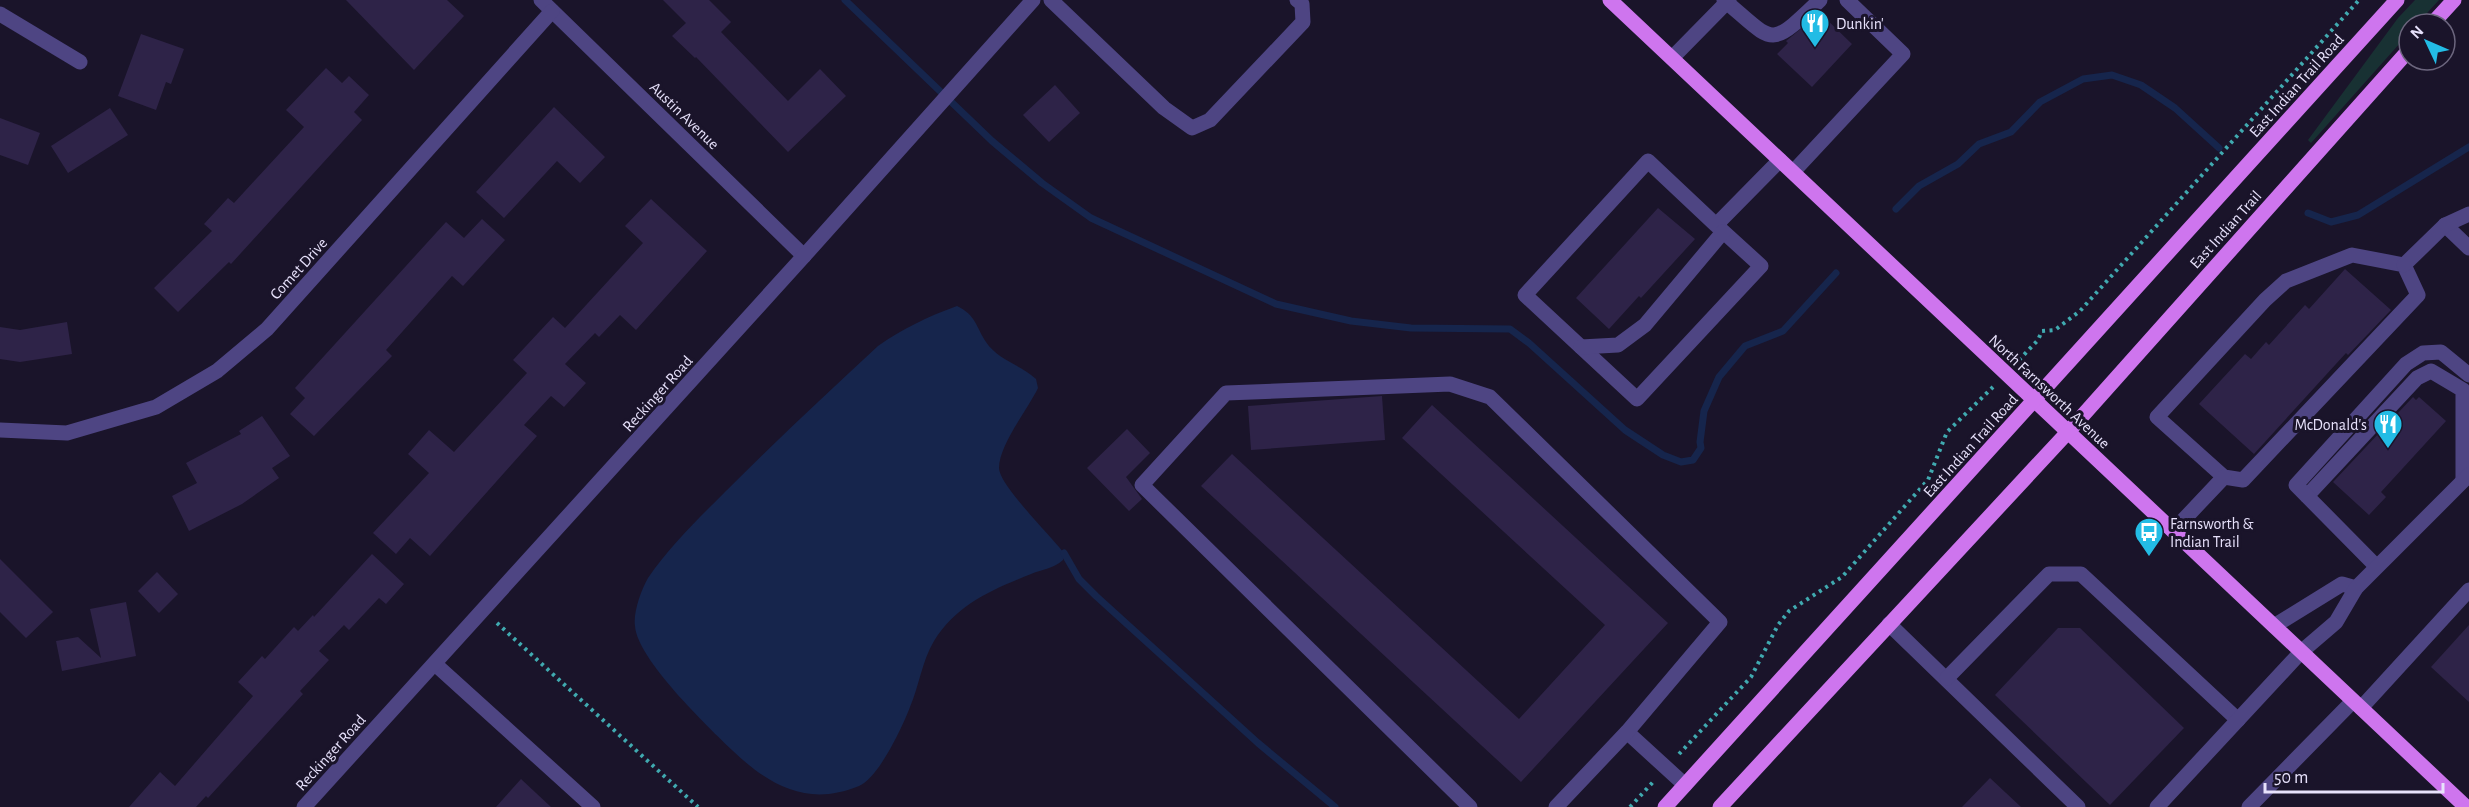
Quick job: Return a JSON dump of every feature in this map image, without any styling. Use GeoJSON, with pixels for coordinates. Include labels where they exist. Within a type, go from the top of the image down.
{"type":"FeatureCollection","features":[{"type":"Feature","properties":{"kind":"main road","name":"North Farnsworth Avenue"},"geometry":{"type":"LineString","coordinates":[[1610,0],[2466,807]]}},
{"type":"Feature","properties":{"kind":"main road","name":"East Indian Trail Road"},"geometry":{"type":"LineString","coordinates":[[1665,807],[2397,0]]}},
{"type":"Feature","properties":{"kind":"main road"},"geometry":{"type":"LineString","coordinates":[[2443,12],[2454,0]]}},
{"type":"Feature","properties":{"kind":"main road","name":"East Indian Trail"},"geometry":{"type":"LineString","coordinates":[[2068,432],[2397,63]]}},
{"type":"Feature","properties":{"kind":"main road"},"geometry":{"type":"LineString","coordinates":[[1719,807],[2068,432]]}},
{"type":"Feature","properties":{"kind":"street","name":"Austin Avenue"},"geometry":{"type":"LineString","coordinates":[[541,0],[804,256]]}},
{"type":"Feature","properties":{"kind":"street","name":"Reckinger Road"},"geometry":{"type":"LineString","coordinates":[[304,807],[484,611],[1033,0]]}},
{"type":"Feature","properties":{"kind":"street"},"geometry":{"type":"LineString","coordinates":[[1051,0],[1164,108],[1192,128],[1210,120],[1303,22],[1302,1]]}},
{"type":"Feature","properties":{"kind":"street"},"geometry":{"type":"LineString","coordinates":[[1672,58],[1726,1],[1756,29],[1769,36],[1780,35],[1820,0]]}},
{"type":"Feature","properties":{"kind":"street"},"geometry":{"type":"LineString","coordinates":[[1793,172],[1903,54],[1847,0]]}},
{"type":"Feature","properties":{"kind":"street","name":"Comet Drive"},"geometry":{"type":"LineString","coordinates":[[0,430],[67,433],[156,407],[217,371],[267,329],[552,11]]}},
{"type":"Feature","properties":{"kind":"street"},"geometry":{"type":"LineString","coordinates":[[0,14],[80,62]]}},
{"type":"Feature","properties":{"kind":"street"},"geometry":{"type":"LineString","coordinates":[[1581,347],[1618,345],[1645,325],[1720,228],[1780,160]]}},
{"type":"Feature","properties":{"kind":"street"},"geometry":{"type":"LineString","coordinates":[[1648,161],[1720,228],[1761,266],[1637,399],[1525,295],[1648,161]]}},
{"type":"Feature","properties":{"kind":"street"},"geometry":{"type":"LineString","coordinates":[[2404,265],[2445,225],[2469,214]]}},
{"type":"Feature","properties":{"kind":"street"},"geometry":{"type":"LineString","coordinates":[[2445,225],[2469,248]]}},
{"type":"Feature","properties":{"kind":"street"},"geometry":{"type":"LineString","coordinates":[[2352,255],[2404,265],[2418,295],[2243,480],[2224,477],[2157,417],[2265,300],[2286,281],[2352,255]]}},
{"type":"Feature","properties":{"kind":"street"},"geometry":{"type":"LineString","coordinates":[[2376,566],[2296,485],[2406,364],[2423,353],[2441,352],[2469,375]]}},
{"type":"Feature","properties":{"kind":"street"},"geometry":{"type":"LineString","coordinates":[[2157,807],[2301,652],[2336,622],[2355,588],[2466,478],[2463,390],[2431,371],[2417,378],[2307,496]]}},
{"type":"Feature","properties":{"kind":"street"},"geometry":{"type":"LineString","coordinates":[[1470,807],[1142,485],[1226,393],[1450,384],[1490,397],[1720,622],[1627,732],[1556,807]]}},
{"type":"Feature","properties":{"kind":"street"},"geometry":{"type":"LineString","coordinates":[[2173,531],[2224,477]]}},
{"type":"Feature","properties":{"kind":"street"},"geometry":{"type":"LineString","coordinates":[[1947,678],[2049,574],[2081,574],[2238,720]]}},
{"type":"Feature","properties":{"kind":"street"},"geometry":{"type":"LineString","coordinates":[[2274,626],[2342,584],[2355,588]]}},
{"type":"Feature","properties":{"kind":"street"},"geometry":{"type":"LineString","coordinates":[[2249,807],[2357,704],[2469,590]]}},
{"type":"Feature","properties":{"kind":"street"},"geometry":{"type":"LineString","coordinates":[[1889,624],[2078,807]]}},
{"type":"Feature","properties":{"kind":"street"},"geometry":{"type":"LineString","coordinates":[[435,664],[594,807]]}},
{"type":"Feature","properties":{"kind":"street"},"geometry":{"type":"LineString","coordinates":[[1627,732],[1685,785]]}},
{"type":"Feature","properties":{"kind":"path"},"geometry":{"type":"LineString","coordinates":[[2038,340],[2042,331],[2055,330],[2080,311],[2359,0]]}},
{"type":"Feature","properties":{"kind":"path"},"geometry":{"type":"LineString","coordinates":[[1684,749],[1751,677],[1778,625],[1790,611],[1842,577],[1928,480],[1947,432],[1972,409]]}},
{"type":"Feature","properties":{"kind":"path"},"geometry":{"type":"LineString","coordinates":[[484,611],[698,807]]}},
{"type":"Feature","properties":{"kind":"path"},"geometry":{"type":"LineString","coordinates":[[1630,807],[1648,787]]}},
{"type":"Feature","properties":{"kind":"green space"},"geometry":{"type":"Polygon","coordinates":[[[2415,0],[2439,0],[2428,12],[2404,12],[2415,0]]]}},
{"type":"Feature","properties":{"kind":"green space"},"geometry":{"type":"Polygon","coordinates":[[[2397,19],[2397,46],[2311,143],[2308,140],[2397,19]]]}},
{"type":"Feature","properties":{"kind":"water"},"geometry":{"type":"Polygon","coordinates":[[[957,306],[972,317],[991,348],[1036,379],[1038,388],[1009,438],[1000,459],[999,468],[1001,476],[1016,498],[1064,553],[1063,560],[1052,567],[989,592],[953,617],[943,628],[930,649],[896,739],[882,763],[867,781],[840,792],[823,794],[791,790],[761,774],[747,763],[692,710],[660,674],[639,640],[635,626],[636,608],[640,595],[656,567],[694,523],[878,346],[916,323],[957,306]]]}},
{"type":"Feature","properties":{"kind":"building"},"geometry":{"type":"Polygon","coordinates":[[[346,0],[447,0],[464,16],[414,70],[346,0]]]}},
{"type":"Feature","properties":{"kind":"building"},"geometry":{"type":"Polygon","coordinates":[[[663,0],[709,0],[731,22],[721,32],[788,101],[820,69],[846,96],[788,152],[696,57],[672,36],[686,23],[663,0]]]}},
{"type":"Feature","properties":{"kind":"building","name":"Dunkin'"},"geometry":{"type":"Polygon","coordinates":[[[1820,13],[1852,44],[1812,87],[1777,54],[1788,43],[1786,41],[1820,13]]]}},
{"type":"Feature","properties":{"kind":"building"},"geometry":{"type":"Polygon","coordinates":[[[141,34],[184,49],[171,84],[166,82],[156,110],[118,96],[141,34]]]}},
{"type":"Feature","properties":{"kind":"building"},"geometry":{"type":"Polygon","coordinates":[[[326,68],[342,83],[349,76],[369,95],[354,112],[362,120],[231,264],[229,262],[178,312],[154,288],[212,231],[204,224],[228,198],[234,203],[304,127],[286,110],[326,68]]]}},
{"type":"Feature","properties":{"kind":"building"},"geometry":{"type":"Polygon","coordinates":[[[1055,85],[1080,113],[1049,142],[1023,115],[1055,85]]]}},
{"type":"Feature","properties":{"kind":"building"},"geometry":{"type":"Polygon","coordinates":[[[554,107],[605,157],[580,183],[557,161],[504,218],[476,192],[554,107]]]}},
{"type":"Feature","properties":{"kind":"building"},"geometry":{"type":"Polygon","coordinates":[[[110,108],[128,135],[68,173],[51,146],[110,108]]]}},
{"type":"Feature","properties":{"kind":"building"},"geometry":{"type":"Polygon","coordinates":[[[0,118],[40,133],[28,165],[0,155],[0,118]]]}},
{"type":"Feature","properties":{"kind":"building"},"geometry":{"type":"Polygon","coordinates":[[[651,199],[707,251],[636,330],[620,315],[599,337],[595,333],[565,364],[586,383],[564,407],[551,396],[524,425],[537,436],[430,556],[410,538],[396,554],[373,533],[429,473],[408,454],[429,430],[454,452],[527,373],[513,360],[553,317],[565,328],[643,243],[625,226],[651,199]]]}},
{"type":"Feature","properties":{"kind":"building"},"geometry":{"type":"Polygon","coordinates":[[[1658,208],[1695,239],[1609,329],[1576,298],[1658,208]]]}},
{"type":"Feature","properties":{"kind":"building"},"geometry":{"type":"Polygon","coordinates":[[[482,219],[505,240],[463,286],[452,276],[386,350],[392,356],[314,436],[290,414],[305,398],[295,388],[446,222],[464,238],[482,219]]]}},
{"type":"Feature","properties":{"kind":"building"},"geometry":{"type":"Polygon","coordinates":[[[2345,269],[2391,310],[2348,355],[2346,353],[2254,454],[2199,404],[2245,354],[2251,359],[2266,342],[2269,345],[2305,305],[2309,309],[2345,269]]]}},
{"type":"Feature","properties":{"kind":"building"},"geometry":{"type":"Polygon","coordinates":[[[67,322],[72,354],[20,362],[0,359],[0,327],[20,330],[67,322]]]}},
{"type":"Feature","properties":{"kind":"building"},"geometry":{"type":"Polygon","coordinates":[[[1382,396],[1385,440],[1251,450],[1248,406],[1382,396]]]}},
{"type":"Feature","properties":{"kind":"building","name":"McDonald's"},"geometry":{"type":"Polygon","coordinates":[[[2413,397],[2416,400],[2419,397],[2446,421],[2381,492],[2386,497],[2369,515],[2333,482],[2413,397]]]}},
{"type":"Feature","properties":{"kind":"building"},"geometry":{"type":"Polygon","coordinates":[[[1432,405],[1668,623],[1521,782],[1201,486],[1232,454],[1519,719],[1605,625],[1402,438],[1432,405]]]}},
{"type":"Feature","properties":{"kind":"building"},"geometry":{"type":"Polygon","coordinates":[[[262,416],[290,456],[272,468],[279,478],[242,504],[189,531],[172,496],[197,483],[186,463],[241,434],[239,431],[262,416]]]}},
{"type":"Feature","properties":{"kind":"building"},"geometry":{"type":"Polygon","coordinates":[[[1127,429],[1150,453],[1126,477],[1142,499],[1129,511],[1087,468],[1127,429]]]}},
{"type":"Feature","properties":{"kind":"building"},"geometry":{"type":"Polygon","coordinates":[[[372,554],[404,584],[386,604],[379,598],[349,630],[344,625],[319,651],[329,660],[300,691],[303,694],[208,798],[206,796],[196,807],[129,807],[160,772],[175,786],[253,696],[238,682],[262,656],[265,659],[294,627],[298,631],[313,615],[314,617],[372,554]]]}},
{"type":"Feature","properties":{"kind":"building"},"geometry":{"type":"Polygon","coordinates":[[[0,559],[53,612],[26,638],[0,612],[0,559]]]}},
{"type":"Feature","properties":{"kind":"building"},"geometry":{"type":"Polygon","coordinates":[[[157,572],[178,594],[159,613],[138,591],[157,572]]]}},
{"type":"Feature","properties":{"kind":"building"},"geometry":{"type":"Polygon","coordinates":[[[126,602],[136,656],[62,671],[56,641],[78,637],[101,658],[90,609],[126,602]]]}},
{"type":"Feature","properties":{"kind":"building"},"geometry":{"type":"Polygon","coordinates":[[[2469,625],[2469,702],[2431,667],[2469,625]]]}},
{"type":"Feature","properties":{"kind":"building"},"geometry":{"type":"Polygon","coordinates":[[[2058,628],[2080,628],[2184,728],[2110,805],[1995,695],[2058,628]]]}},
{"type":"Feature","properties":{"kind":"building"},"geometry":{"type":"Polygon","coordinates":[[[1990,778],[2021,807],[1962,807],[1990,778]]]}},
{"type":"Feature","properties":{"kind":"building"},"geometry":{"type":"Polygon","coordinates":[[[521,779],[551,807],[496,807],[521,779]]]}},
{"type":"Feature","properties":{"kind":"waterway"},"geometry":{"type":"LineString","coordinates":[[845,0],[992,141],[1042,183],[1091,218],[1276,304],[1351,321],[1411,328],[1510,329],[1529,343],[1625,430],[1663,455],[1681,462],[1693,460],[1701,448],[1704,411],[1719,377],[1745,346],[1783,331],[1836,273]]}},
{"type":"Feature","properties":{"kind":"waterway"},"geometry":{"type":"LineString","coordinates":[[1896,209],[1919,186],[1958,164],[1979,144],[2011,132],[2040,102],[2083,79],[2112,75],[2141,85],[2175,108],[2219,148]]}},
{"type":"Feature","properties":{"kind":"waterway"},"geometry":{"type":"LineString","coordinates":[[2308,213],[2331,222],[2358,215],[2469,147]]}},
{"type":"Feature","properties":{"kind":"waterway"},"geometry":{"type":"LineString","coordinates":[[1064,553],[1079,579],[1096,596],[1258,743],[1335,807]]}},
{"type":"Feature","properties":{"kind":"place","name":"Dunkin'"},"geometry":{"type":"Point","coordinates":[1815,48]}},
{"type":"Feature","properties":{"kind":"place","name":"McDonald's"},"geometry":{"type":"Point","coordinates":[2388,450]}},
{"type":"Feature","properties":{"kind":"place","name":"Farnsworth & Indian Trail"},"geometry":{"type":"Point","coordinates":[2149,558]}}]}
